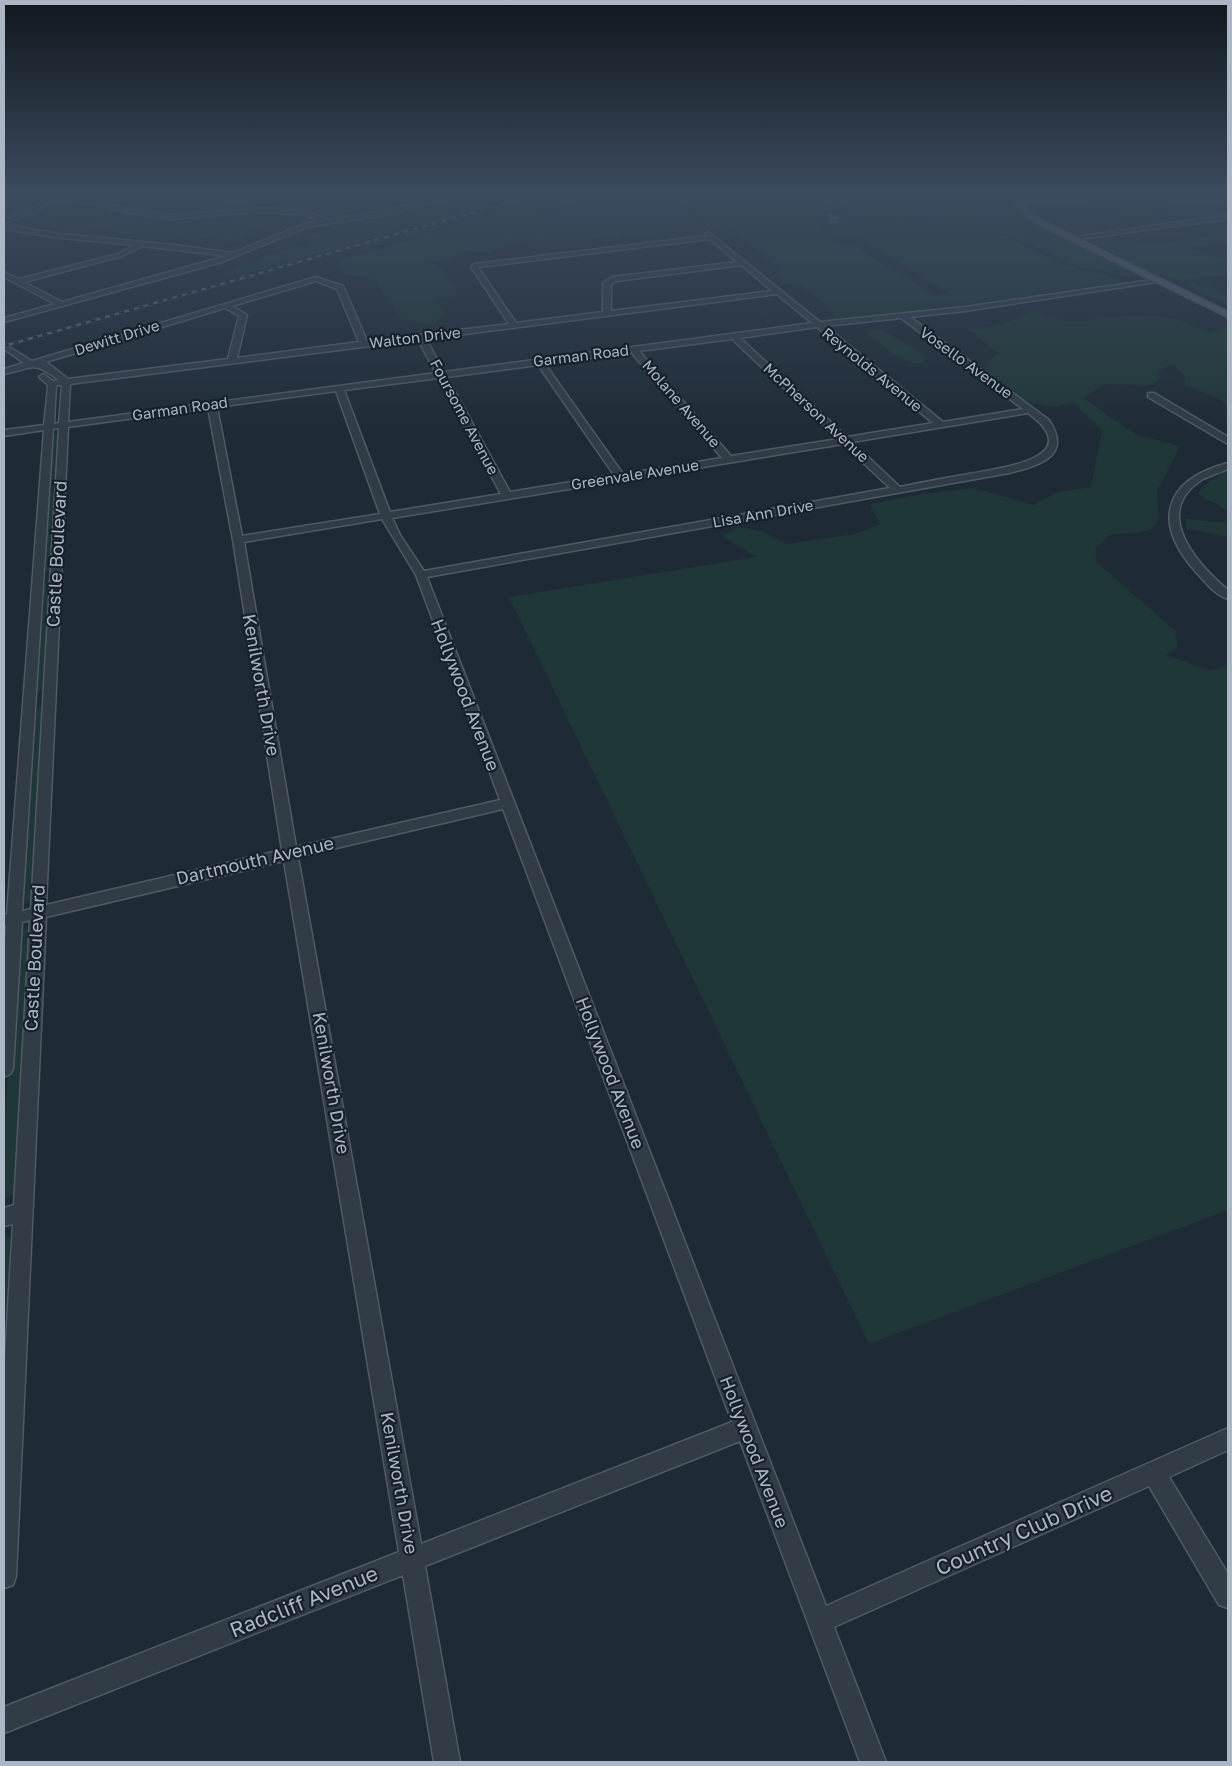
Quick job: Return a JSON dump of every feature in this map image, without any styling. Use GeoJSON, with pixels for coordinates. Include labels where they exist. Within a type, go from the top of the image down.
{"type":"FeatureCollection","features":[{"type":"Feature","properties":{"kind":"main road"},"geometry":{"type":"LineString","coordinates":[[1145,273],[1228,315]]}},
{"type":"Feature","properties":{"kind":"street"},"geometry":{"type":"LineString","coordinates":[[20,281],[49,273]]}},
{"type":"Feature","properties":{"kind":"street"},"geometry":{"type":"LineString","coordinates":[[4,320],[171,273]]}},
{"type":"Feature","properties":{"kind":"street","name":"Reynolds Avenue"},"geometry":{"type":"LineString","coordinates":[[478,273],[514,326]]}},
{"type":"Feature","properties":{"kind":"street"},"geometry":{"type":"LineString","coordinates":[[606,314],[607,283],[615,279],[660,273]]}},
{"type":"Feature","properties":{"kind":"street","name":"Reynolds Avenue"},"geometry":{"type":"LineString","coordinates":[[756,273],[941,424]]}},
{"type":"Feature","properties":{"kind":"street"},"geometry":{"type":"LineString","coordinates":[[4,274],[61,304]]}},
{"type":"Feature","properties":{"kind":"street","name":"Dewitt Drive"},"geometry":{"type":"LineString","coordinates":[[4,372],[316,279],[340,288],[364,344]]}},
{"type":"Feature","properties":{"kind":"street","name":"Garman Road"},"geometry":{"type":"LineString","coordinates":[[4,433],[817,325],[965,309],[1159,280]]}},
{"type":"Feature","properties":{"kind":"street","name":"Walton Drive"},"geometry":{"type":"LineString","coordinates":[[52,383],[778,292]]}},
{"type":"Feature","properties":{"kind":"street"},"geometry":{"type":"LineString","coordinates":[[226,306],[243,316],[232,360]]}},
{"type":"Feature","properties":{"kind":"street","name":"Vosello Avenue"},"geometry":{"type":"LineString","coordinates":[[902,315],[1031,410]]}},
{"type":"Feature","properties":{"kind":"street","name":"McPherson Avenue"},"geometry":{"type":"LineString","coordinates":[[734,336],[898,490]]}},
{"type":"Feature","properties":{"kind":"street","name":"Foursome Avenue"},"geometry":{"type":"LineString","coordinates":[[421,337],[507,496]]}},
{"type":"Feature","properties":{"kind":"street"},"geometry":{"type":"LineString","coordinates":[[4,346],[31,364],[43,364],[66,382]]}},
{"type":"Feature","properties":{"kind":"street","name":"Molane Avenue"},"geometry":{"type":"LineString","coordinates":[[634,350],[728,459]]}},
{"type":"Feature","properties":{"kind":"street"},"geometry":{"type":"LineString","coordinates":[[540,362],[620,477]]}},
{"type":"Feature","properties":{"kind":"street"},"geometry":{"type":"LineString","coordinates":[[31,364],[31,368],[52,383]]}},
{"type":"Feature","properties":{"kind":"street","name":"Castle Boulevard"},"geometry":{"type":"LineString","coordinates":[[55,426],[66,382]]}},
{"type":"Feature","properties":{"kind":"street","name":"Castle Boulevard"},"geometry":{"type":"LineString","coordinates":[[4,1576],[13,1214],[38,912],[56,575],[52,487],[55,426],[52,383]]}},
{"type":"Feature","properties":{"kind":"street","name":"Hollywood Avenue"},"geometry":{"type":"LineString","coordinates":[[338,388],[386,516],[395,535],[421,575],[744,1428],[873,1762]]}},
{"type":"Feature","properties":{"kind":"street"},"geometry":{"type":"LineString","coordinates":[[1152,395],[1228,441]]}},
{"type":"Feature","properties":{"kind":"street","name":"Kenilworth Drive"},"geometry":{"type":"LineString","coordinates":[[212,405],[238,540],[447,1762]]}},
{"type":"Feature","properties":{"kind":"street","name":"Greenvale Avenue"},"geometry":{"type":"LineString","coordinates":[[238,540],[1031,410]]}},
{"type":"Feature","properties":{"kind":"street","name":"Lisa Ann Drive"},"geometry":{"type":"LineString","coordinates":[[421,575],[1020,468],[1043,458],[1053,448],[1054,437],[1046,422],[1031,410]]}},
{"type":"Feature","properties":{"kind":"street"},"geometry":{"type":"LineString","coordinates":[[1228,466],[1200,478],[1183,492],[1176,505],[1172,520],[1174,530],[1185,554],[1207,579],[1228,596]]}},
{"type":"Feature","properties":{"kind":"street","name":"Castle Boulevard"},"geometry":{"type":"LineString","coordinates":[[4,1069],[9,919],[30,699],[37,578],[52,487]]}},
{"type":"Feature","properties":{"kind":"street"},"geometry":{"type":"LineString","coordinates":[[37,578],[56,575]]}},
{"type":"Feature","properties":{"kind":"street"},"geometry":{"type":"LineString","coordinates":[[30,699],[49,695]]}},
{"type":"Feature","properties":{"kind":"street","name":"Dartmouth Avenue"},"geometry":{"type":"LineString","coordinates":[[9,919],[290,852],[507,803]]}},
{"type":"Feature","properties":{"kind":"street","name":"Radcliff Avenue"},"geometry":{"type":"LineString","coordinates":[[4,1720],[744,1428]]}},
{"type":"Feature","properties":{"kind":"street","name":"Country Club Drive"},"geometry":{"type":"LineString","coordinates":[[819,1621],[1228,1439]]}},
{"type":"Feature","properties":{"kind":"street"},"geometry":{"type":"LineString","coordinates":[[1154,1473],[1228,1596]]}},
{"type":"Feature","properties":{"kind":"green space"},"geometry":{"type":"Polygon","coordinates":[[[445,273],[456,288],[457,296],[433,298],[446,314],[433,324],[401,320],[379,288],[378,281],[347,274],[445,273]]]}},
{"type":"Feature","properties":{"kind":"green space"},"geometry":{"type":"Polygon","coordinates":[[[776,273],[901,273],[935,296],[950,294],[917,273],[1096,273],[1124,282],[925,310],[833,319],[834,316],[823,303],[800,285],[786,284],[773,276],[776,273]]]}},
{"type":"Feature","properties":{"kind":"green space"},"geometry":{"type":"Polygon","coordinates":[[[1112,273],[1140,275],[1123,276],[1112,273]]]}},
{"type":"Feature","properties":{"kind":"green space"},"geometry":{"type":"Polygon","coordinates":[[[1228,273],[1228,275],[1177,280],[1153,274],[1228,273]]]}},
{"type":"Feature","properties":{"kind":"green space"},"geometry":{"type":"Polygon","coordinates":[[[1192,282],[1202,286],[1211,286],[1228,296],[1228,306],[1182,285],[1192,282]]]}},
{"type":"Feature","properties":{"kind":"green space"},"geometry":{"type":"Polygon","coordinates":[[[1033,311],[1072,322],[1088,321],[1096,318],[1153,316],[1181,321],[1207,333],[1228,328],[1228,411],[1222,400],[1183,384],[1186,378],[1175,365],[1167,366],[1160,370],[1159,378],[1152,385],[1104,384],[1083,398],[1135,434],[1180,446],[1157,491],[1159,518],[1153,528],[1141,532],[1110,535],[1095,549],[1097,562],[1175,631],[1178,647],[1166,655],[1211,671],[1228,664],[1228,1210],[869,1344],[509,597],[757,557],[722,536],[737,527],[761,531],[786,544],[856,534],[880,524],[870,504],[923,494],[974,488],[1033,505],[1058,492],[1091,487],[1102,431],[1073,402],[1060,406],[1036,404],[1015,394],[984,371],[986,365],[997,353],[969,329],[1002,324],[1033,311]]]}},
{"type":"Feature","properties":{"kind":"green space"},"geometry":{"type":"Polygon","coordinates":[[[867,330],[882,330],[922,353],[926,359],[923,363],[915,363],[901,358],[868,334],[867,330]]]}},
{"type":"Feature","properties":{"kind":"green space"},"geometry":{"type":"Polygon","coordinates":[[[52,434],[59,434],[56,481],[53,484],[48,483],[52,434]]]}},
{"type":"Feature","properties":{"kind":"green space"},"geometry":{"type":"Polygon","coordinates":[[[1228,470],[1228,513],[1198,493],[1208,482],[1228,470]]]}},
{"type":"Feature","properties":{"kind":"green space"},"geometry":{"type":"Polygon","coordinates":[[[52,493],[55,495],[51,570],[44,572],[48,494],[52,493]]]}},
{"type":"Feature","properties":{"kind":"green space"},"geometry":{"type":"Polygon","coordinates":[[[1186,519],[1227,523],[1228,519],[1228,537],[1186,528],[1186,519]]]}},
{"type":"Feature","properties":{"kind":"green space"},"geometry":{"type":"Polygon","coordinates":[[[46,583],[50,586],[44,689],[38,692],[35,691],[42,586],[46,583]]]}},
{"type":"Feature","properties":{"kind":"green space"},"geometry":{"type":"Polygon","coordinates":[[[42,706],[33,899],[31,902],[22,904],[33,710],[42,706]]]}},
{"type":"Feature","properties":{"kind":"green space"},"geometry":{"type":"Polygon","coordinates":[[[25,927],[29,928],[14,1193],[4,1200],[4,1136],[17,931],[25,927]]]}},
{"type":"Feature","properties":{"kind":"green space"},"geometry":{"type":"Polygon","coordinates":[[[7,1236],[11,1240],[4,1369],[4,1237],[7,1236]]]}},
{"type":"Feature","properties":{"kind":"railway"},"geometry":{"type":"LineString","coordinates":[[4,346],[259,273]]}}]}
